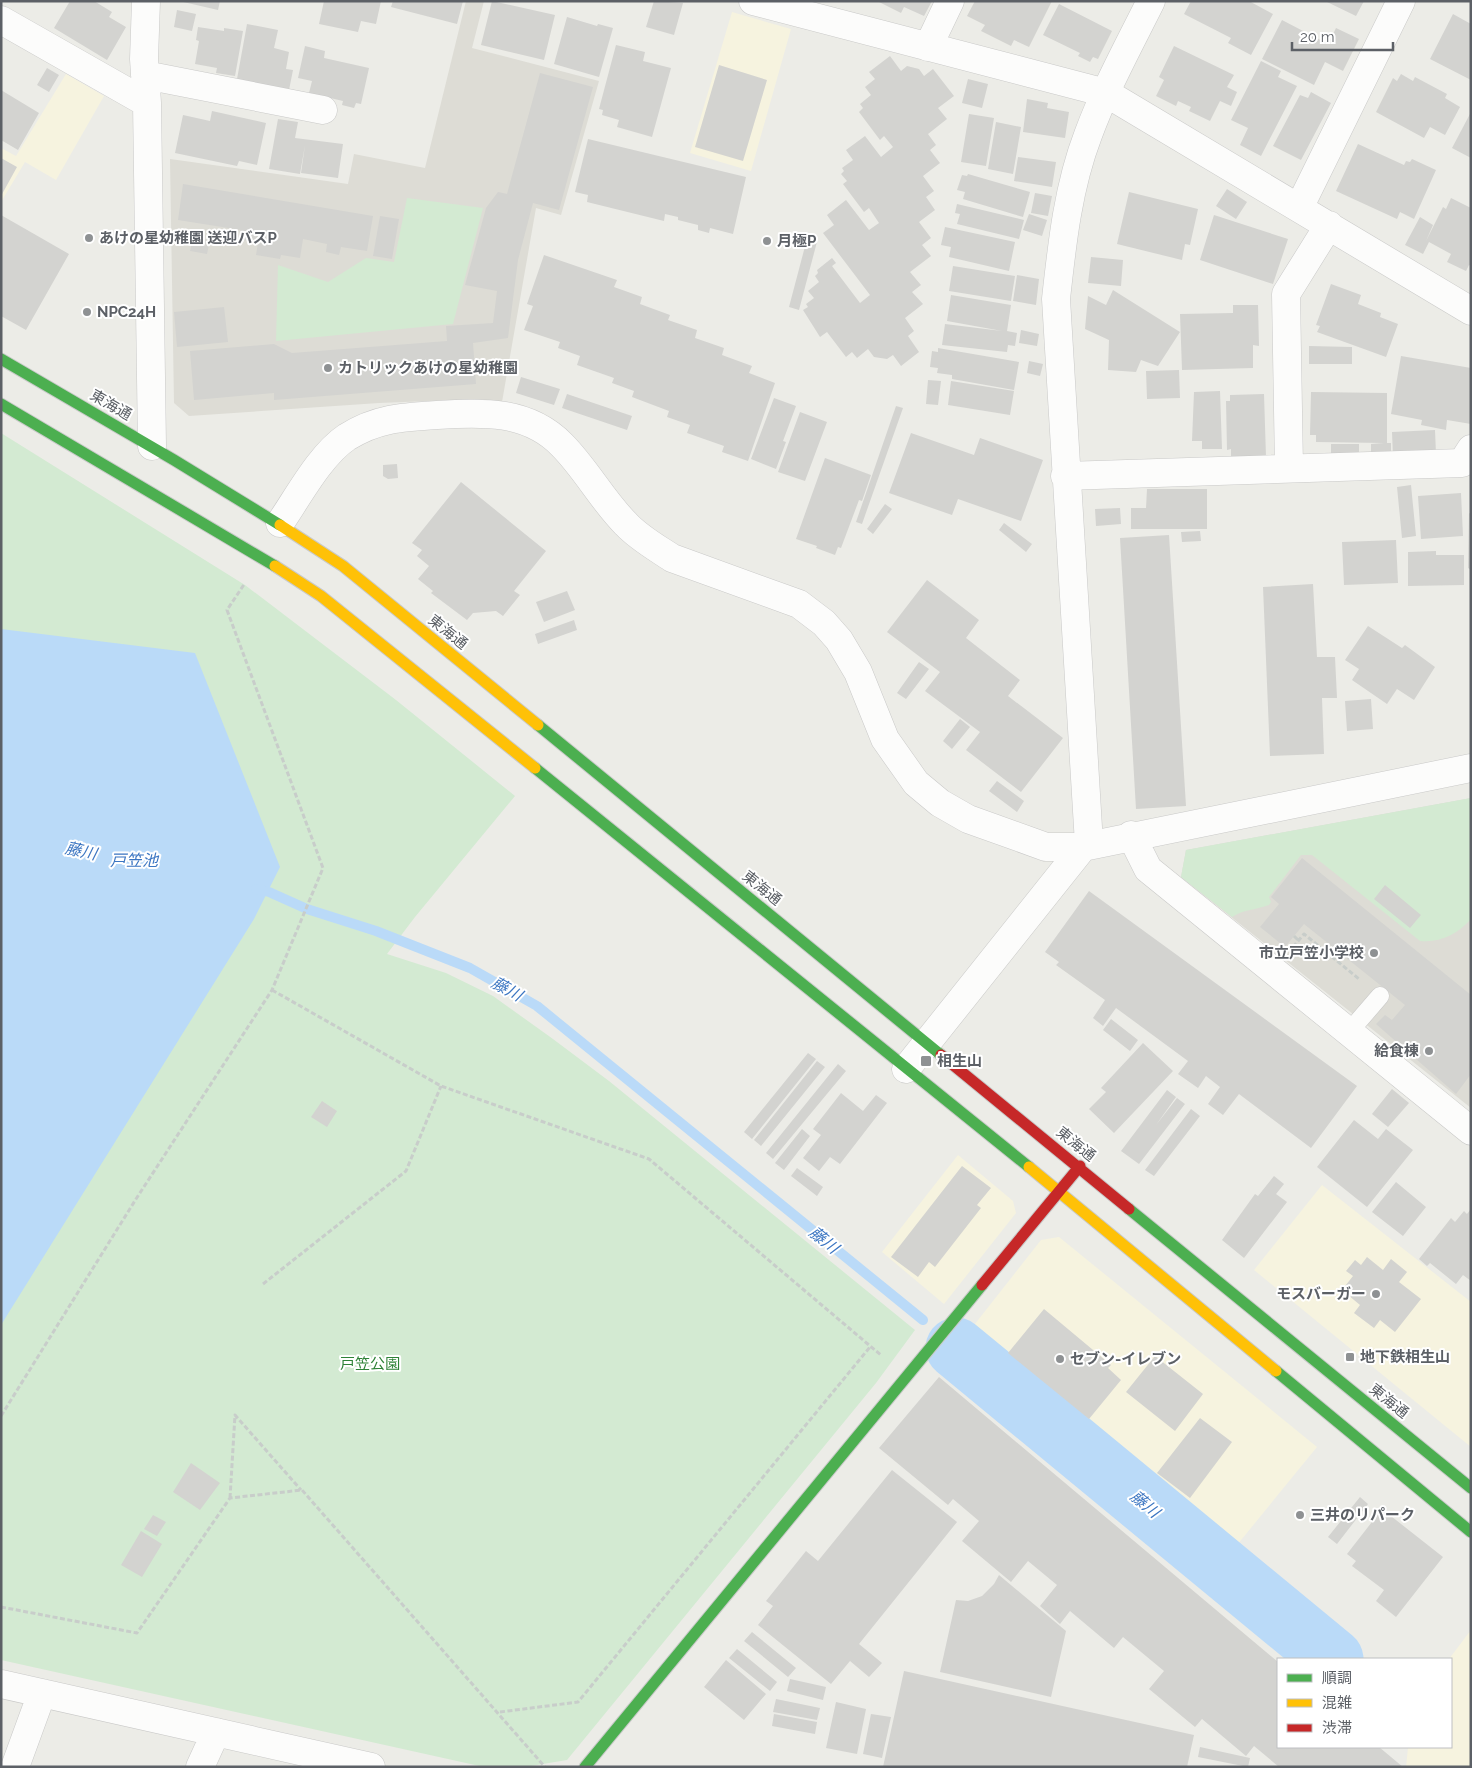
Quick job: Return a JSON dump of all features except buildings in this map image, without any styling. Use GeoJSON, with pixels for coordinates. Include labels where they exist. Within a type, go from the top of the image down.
{"type":"FeatureCollection","features":[{"type":"Feature","properties":{"kind":"main road","name":"東海通"},"geometry":{"type":"LineString","coordinates":[[1,359],[152,446],[280,523],[343,566],[1080,1166],[1471,1488]]}},
{"type":"Feature","properties":{"kind":"main road"},"geometry":{"type":"LineString","coordinates":[[1,404],[262,558],[321,596],[1060,1192],[1471,1532]]}},
{"type":"Feature","properties":{"kind":"main road"},"geometry":{"type":"LineString","coordinates":[[585,1767],[1080,1166]]}},
{"type":"Feature","properties":{"kind":"street"},"geometry":{"type":"LineString","coordinates":[[146,1],[145,75],[152,446]]}},
{"type":"Feature","properties":{"kind":"street"},"geometry":{"type":"LineString","coordinates":[[753,1],[1106,93],[1471,311]]}},
{"type":"Feature","properties":{"kind":"street"},"geometry":{"type":"LineString","coordinates":[[928,47],[950,1]]}},
{"type":"Feature","properties":{"kind":"street"},"geometry":{"type":"LineString","coordinates":[[906,1068],[1086,846],[1056,299],[1063,234],[1073,183],[1088,135],[1106,93],[1151,1]]}},
{"type":"Feature","properties":{"kind":"street"},"geometry":{"type":"LineString","coordinates":[[1299,208],[1400,1]]}},
{"type":"Feature","properties":{"kind":"street"},"geometry":{"type":"LineString","coordinates":[[1,20],[147,103]]}},
{"type":"Feature","properties":{"kind":"street"},"geometry":{"type":"LineString","coordinates":[[145,75],[323,110]]}},
{"type":"Feature","properties":{"kind":"street"},"geometry":{"type":"LineString","coordinates":[[1289,468],[1286,294],[1329,225]]}},
{"type":"Feature","properties":{"kind":"street"},"geometry":{"type":"LineString","coordinates":[[280,523],[325,457],[347,437],[390,418],[482,412],[510,417],[536,426],[561,444],[627,525],[654,546],[672,558],[799,604],[824,623],[839,640],[858,672],[885,739],[916,783],[940,803],[968,819],[1046,848],[1086,846],[1131,835],[1471,768]]}},
{"type":"Feature","properties":{"kind":"street"},"geometry":{"type":"LineString","coordinates":[[1065,476],[1462,463],[1471,449]]}},
{"type":"Feature","properties":{"kind":"street"},"geometry":{"type":"LineString","coordinates":[[1131,835],[1148,869],[1471,1131]]}},
{"type":"Feature","properties":{"kind":"street"},"geometry":{"type":"LineString","coordinates":[[1,1684],[371,1767]]}},
{"type":"Feature","properties":{"kind":"street"},"geometry":{"type":"LineString","coordinates":[[15,1767],[42,1693]]}},
{"type":"Feature","properties":{"kind":"street"},"geometry":{"type":"LineString","coordinates":[[200,1767],[216,1732]]}},
{"type":"Feature","properties":{"kind":"lane"},"geometry":{"type":"LineString","coordinates":[[1349,1032],[1380,996]]}},
{"type":"Feature","properties":{"kind":"path"},"geometry":{"type":"LineString","coordinates":[[1,1416],[136,1200],[272,990],[323,868],[227,610],[262,558]]}},
{"type":"Feature","properties":{"kind":"path"},"geometry":{"type":"LineString","coordinates":[[1298,954],[1292,949],[1304,934],[1380,996]]}},
{"type":"Feature","properties":{"kind":"path"},"geometry":{"type":"LineString","coordinates":[[1294,936],[1299,940]]}},
{"type":"Feature","properties":{"kind":"path"},"geometry":{"type":"LineString","coordinates":[[272,990],[441,1086],[649,1158],[870,1347],[908,1376]]}},
{"type":"Feature","properties":{"kind":"path"},"geometry":{"type":"LineString","coordinates":[[263,1284],[406,1171],[441,1086]]}},
{"type":"Feature","properties":{"kind":"path"},"geometry":{"type":"LineString","coordinates":[[499,1712],[578,1702],[870,1347]]}},
{"type":"Feature","properties":{"kind":"path"},"geometry":{"type":"LineString","coordinates":[[1,1608],[137,1633],[230,1498],[235,1415],[499,1712],[545,1767]]}},
{"type":"Feature","properties":{"kind":"path"},"geometry":{"type":"LineString","coordinates":[[230,1498],[302,1490]]}},
{"type":"Feature","properties":{"kind":"shaded area"},"geometry":{"type":"Polygon","coordinates":[[[466,1],[484,1],[472,48],[599,81],[561,215],[536,208],[502,402],[477,399],[379,403],[189,416],[174,403],[170,159],[348,184],[354,154],[425,168],[466,1]]]}},
{"type":"Feature","properties":{"kind":"shaded area"},"geometry":{"type":"Polygon","coordinates":[[[732,12],[791,29],[751,171],[690,153],[732,12]]]}},
{"type":"Feature","properties":{"kind":"shaded area"},"geometry":{"type":"Polygon","coordinates":[[[66,74],[104,96],[56,180],[25,162],[1,202],[1,148],[16,156],[66,74]]]}},
{"type":"Feature","properties":{"kind":"shaded area","name":"市立戸笠小学校"},"geometry":{"type":"Polygon","coordinates":[[[1471,798],[1471,1108],[1181,877],[1186,850],[1471,798]]]}},
{"type":"Feature","properties":{"kind":"shaded area"},"geometry":{"type":"Polygon","coordinates":[[[958,1155],[1013,1201],[1016,1213],[944,1304],[882,1252],[958,1155]]]}},
{"type":"Feature","properties":{"kind":"shaded area"},"geometry":{"type":"Polygon","coordinates":[[[1322,1185],[1471,1302],[1471,1447],[1254,1270],[1322,1185]]]}},
{"type":"Feature","properties":{"kind":"shaded area"},"geometry":{"type":"Polygon","coordinates":[[[1059,1237],[1317,1447],[1237,1545],[971,1329],[1041,1240],[1059,1237]]]}},
{"type":"Feature","properties":{"kind":"shaded area"},"geometry":{"type":"Polygon","coordinates":[[[1471,1630],[1471,1767],[1406,1767],[1408,1748],[1452,1748],[1452,1658],[1450,1658],[1471,1630]]]}},
{"type":"Feature","properties":{"kind":"green space"},"geometry":{"type":"Polygon","coordinates":[[[407,198],[483,208],[453,324],[276,341],[278,265],[328,282],[366,258],[394,262],[407,198]]]}},
{"type":"Feature","properties":{"kind":"green space","name":"戸笠公園"},"geometry":{"type":"Polygon","coordinates":[[[1,433],[245,585],[396,700],[515,796],[415,917],[387,954],[446,973],[493,996],[609,1081],[915,1330],[876,1383],[567,1760],[525,1767],[484,1767],[1,1660],[1,433]]]}},
{"type":"Feature","properties":{"kind":"green space"},"geometry":{"type":"Polygon","coordinates":[[[1471,798],[1471,919],[1454,933],[1435,941],[1420,941],[1312,855],[1301,855],[1269,897],[1271,902],[1269,905],[1241,912],[1232,917],[1181,877],[1186,850],[1471,798]]]}},
{"type":"Feature","properties":{"kind":"water","name":"戸笠池"},"geometry":{"type":"Polygon","coordinates":[[[1,629],[195,653],[280,867],[254,919],[1,1325],[1,629]]]}},
{"type":"Feature","properties":{"kind":"waterway","name":"藤川"},"geometry":{"type":"LineString","coordinates":[[256,889],[269,892],[307,909],[376,931],[470,968],[537,1006],[923,1320]]}},
{"type":"Feature","properties":{"kind":"waterway","name":"藤川"},"geometry":{"type":"LineString","coordinates":[[956,1348],[1332,1658]]}},
{"type":"Feature","properties":{"kind":"traffic: fast"},"geometry":{"type":"LineString","coordinates":[[1,359],[174,460],[280,525]]}},
{"type":"Feature","properties":{"kind":"traffic: fast"},"geometry":{"type":"LineString","coordinates":[[1,404],[275,566]]}},
{"type":"Feature","properties":{"kind":"traffic: fast"},"geometry":{"type":"LineString","coordinates":[[538,725],[941,1055]]}},
{"type":"Feature","properties":{"kind":"traffic: fast"},"geometry":{"type":"LineString","coordinates":[[535,768],[1029,1167]]}},
{"type":"Feature","properties":{"kind":"traffic: fast"},"geometry":{"type":"LineString","coordinates":[[1129,1209],[1471,1488]]}},
{"type":"Feature","properties":{"kind":"traffic: fast"},"geometry":{"type":"LineString","coordinates":[[585,1767],[982,1285]]}},
{"type":"Feature","properties":{"kind":"traffic: fast"},"geometry":{"type":"LineString","coordinates":[[1276,1371],[1471,1532]]}},
{"type":"Feature","properties":{"kind":"traffic: slow"},"geometry":{"type":"LineString","coordinates":[[280,525],[343,566],[538,725]]}},
{"type":"Feature","properties":{"kind":"traffic: slow"},"geometry":{"type":"LineString","coordinates":[[275,566],[321,596],[535,768]]}},
{"type":"Feature","properties":{"kind":"traffic: slow"},"geometry":{"type":"LineString","coordinates":[[1029,1167],[1276,1371]]}},
{"type":"Feature","properties":{"kind":"traffic: jam"},"geometry":{"type":"LineString","coordinates":[[941,1055],[1129,1209]]}},
{"type":"Feature","properties":{"kind":"traffic: jam"},"geometry":{"type":"LineString","coordinates":[[982,1285],[1080,1166]]}},
{"type":"Feature","properties":{"kind":"place","name":"あけの星幼稚園 送迎バスP"},"geometry":{"type":"Point","coordinates":[89,238]}},
{"type":"Feature","properties":{"kind":"place","name":"月極P"},"geometry":{"type":"Point","coordinates":[767,241]}},
{"type":"Feature","properties":{"kind":"place","name":"NPC24H"},"geometry":{"type":"Point","coordinates":[87,312]}},
{"type":"Feature","properties":{"kind":"place","name":"カトリックあけの星幼稚園"},"geometry":{"type":"Point","coordinates":[328,368]}},
{"type":"Feature","properties":{"kind":"place","name":"市立戸笠小学校"},"geometry":{"type":"Point","coordinates":[1374,953]}},
{"type":"Feature","properties":{"kind":"place","name":"給食棟"},"geometry":{"type":"Point","coordinates":[1429,1051]}},
{"type":"Feature","properties":{"kind":"place","name":"相生山"},"geometry":{"type":"Point","coordinates":[926,1061]}},
{"type":"Feature","properties":{"kind":"place","name":"モスバーガー"},"geometry":{"type":"Point","coordinates":[1376,1294]}},
{"type":"Feature","properties":{"kind":"place","name":"地下鉄相生山"},"geometry":{"type":"Point","coordinates":[1350,1357]}},
{"type":"Feature","properties":{"kind":"place","name":"セブン-イレブン"},"geometry":{"type":"Point","coordinates":[1060,1359]}},
{"type":"Feature","properties":{"kind":"place","name":"三井のリパーク"},"geometry":{"type":"Point","coordinates":[1300,1515]}}]}
